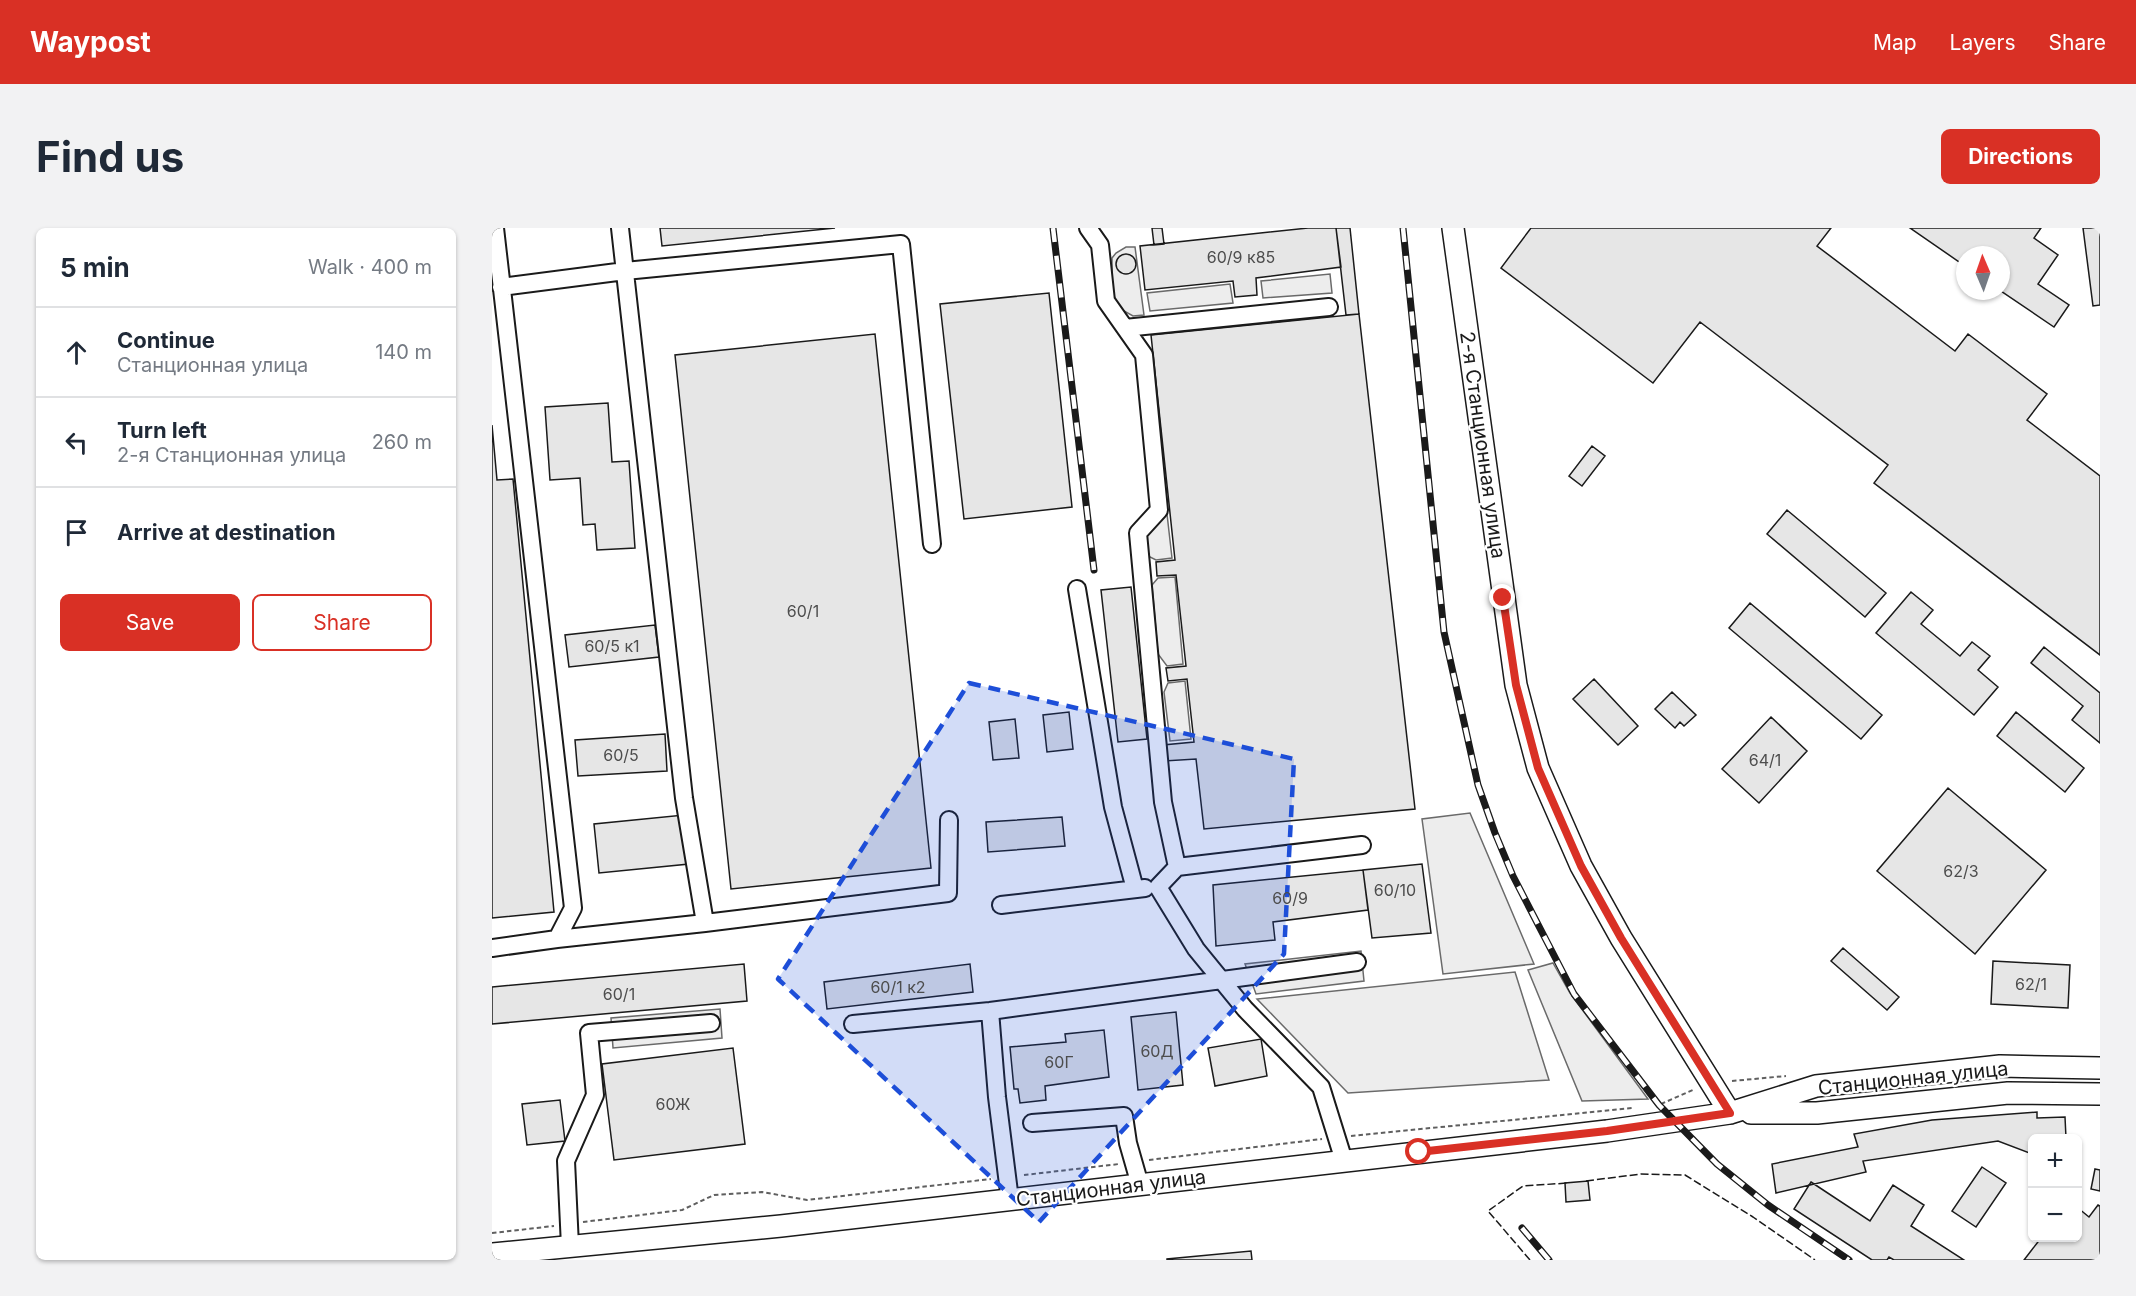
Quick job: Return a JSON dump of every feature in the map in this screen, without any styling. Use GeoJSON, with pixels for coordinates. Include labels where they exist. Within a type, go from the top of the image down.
{"type":"FeatureCollection","features":[{"type":"Feature","properties":{"kind":"main road","name":"2-я Станционная улица"},"geometry":{"type":"LineString","coordinates":[[1453,228],[1516,685],[1538,768],[1581,866],[1621,938],[1730,1113]]}},
{"type":"Feature","properties":{"kind":"main road","name":"Станционная улица"},"geometry":{"type":"LineString","coordinates":[[1730,1113],[1816,1086],[2000,1066],[2100,1068]]}},
{"type":"Feature","properties":{"kind":"main road","name":"Станционная улица"},"geometry":{"type":"LineString","coordinates":[[492,1254],[781,1226],[1010,1200],[1607,1131],[1730,1113],[1817,1113],[2008,1093],[2100,1094]]}},
{"type":"Feature","properties":{"kind":"lane"},"geometry":{"type":"LineString","coordinates":[[495,228],[573,908],[557,939]]}},
{"type":"Feature","properties":{"kind":"lane"},"geometry":{"type":"LineString","coordinates":[[620,228],[684,798],[705,923]]}},
{"type":"Feature","properties":{"kind":"lane"},"geometry":{"type":"LineString","coordinates":[[1088,228],[1100,245],[1106,300],[1143,355],[1159,510],[1138,533],[1163,802],[1177,867]]}},
{"type":"Feature","properties":{"kind":"lane"},"geometry":{"type":"LineString","coordinates":[[501,287],[625,271],[901,244],[932,544]]}},
{"type":"Feature","properties":{"kind":"lane"},"geometry":{"type":"LineString","coordinates":[[1125,328],[1329,307]]}},
{"type":"Feature","properties":{"kind":"lane"},"geometry":{"type":"LineString","coordinates":[[1077,588],[1113,807],[1135,889]]}},
{"type":"Feature","properties":{"kind":"lane"},"geometry":{"type":"LineString","coordinates":[[492,948],[948,893],[949,820]]}},
{"type":"Feature","properties":{"kind":"lane"},"geometry":{"type":"LineString","coordinates":[[1002,905],[1158,886],[1177,867],[1362,845]]}},
{"type":"Feature","properties":{"kind":"lane"},"geometry":{"type":"LineString","coordinates":[[1158,886],[1196,949],[1245,1009],[1321,1087],[1344,1161]]}},
{"type":"Feature","properties":{"kind":"lane"},"geometry":{"type":"LineString","coordinates":[[853,1024],[990,1011],[1357,962]]}},
{"type":"Feature","properties":{"kind":"lane"},"geometry":{"type":"LineString","coordinates":[[990,1011],[1010,1200]]}},
{"type":"Feature","properties":{"kind":"lane"},"geometry":{"type":"LineString","coordinates":[[570,1246],[566,1161],[595,1095],[589,1033],[711,1023]]}},
{"type":"Feature","properties":{"kind":"lane"},"geometry":{"type":"LineString","coordinates":[[1032,1123],[1124,1116],[1128,1143],[1140,1185]]}},
{"type":"Feature","properties":{"kind":"path"},"geometry":{"type":"LineString","coordinates":[[1659,1105],[1680,1094],[1712,1083]]}},
{"type":"Feature","properties":{"kind":"path"},"geometry":{"type":"LineString","coordinates":[[492,1233],[682,1210],[714,1195],[762,1192],[807,1200],[1337,1138],[1636,1107]]}},
{"type":"Feature","properties":{"kind":"highlighted area"},"geometry":{"type":"Polygon","coordinates":[[[969,683],[1294,759],[1284,954],[1039,1222],[778,979],[969,683]]]}},
{"type":"Feature","properties":{"kind":"shaded area"},"geometry":{"type":"Polygon","coordinates":[[[1126,247],[1135,247],[1144,315],[1133,316],[1124,311],[1116,302],[1112,289],[1112,258],[1126,247]]]}},
{"type":"Feature","properties":{"kind":"shaded area"},"geometry":{"type":"Polygon","coordinates":[[[1330,274],[1332,293],[1263,298],[1261,281],[1330,274]]]}},
{"type":"Feature","properties":{"kind":"shaded area"},"geometry":{"type":"Polygon","coordinates":[[[1230,284],[1233,303],[1150,311],[1147,293],[1230,284]]]}},
{"type":"Feature","properties":{"kind":"shaded area"},"geometry":{"type":"Polygon","coordinates":[[[1167,514],[1172,558],[1156,560],[1146,555],[1144,535],[1167,514]]]}},
{"type":"Feature","properties":{"kind":"shaded area"},"geometry":{"type":"Polygon","coordinates":[[[1175,577],[1183,664],[1167,666],[1158,654],[1152,585],[1158,578],[1175,577]]]}},
{"type":"Feature","properties":{"kind":"shaded area"},"geometry":{"type":"Polygon","coordinates":[[[1185,681],[1191,739],[1170,741],[1164,692],[1168,683],[1185,681]]]}},
{"type":"Feature","properties":{"kind":"shaded area"},"geometry":{"type":"Polygon","coordinates":[[[1470,813],[1534,964],[1443,974],[1422,819],[1470,813]]]}},
{"type":"Feature","properties":{"kind":"shaded area"},"geometry":{"type":"Polygon","coordinates":[[[1361,951],[1364,981],[1256,994],[1245,964],[1361,951]]]}},
{"type":"Feature","properties":{"kind":"shaded area"},"geometry":{"type":"Polygon","coordinates":[[[1553,963],[1570,993],[1648,1099],[1582,1101],[1528,970],[1553,963]]]}},
{"type":"Feature","properties":{"kind":"shaded area"},"geometry":{"type":"Polygon","coordinates":[[[1515,972],[1549,1080],[1348,1093],[1257,999],[1515,972]]]}},
{"type":"Feature","properties":{"kind":"shaded area"},"geometry":{"type":"Polygon","coordinates":[[[720,1009],[722,1038],[613,1048],[611,1018],[720,1009]]]}},
{"type":"Feature","properties":{"kind":"building"},"geometry":{"type":"Polygon","coordinates":[[[660,228],[835,228],[662,246],[660,228]]]}},
{"type":"Feature","properties":{"kind":"building"},"geometry":{"type":"Polygon","coordinates":[[[1152,228],[1162,228],[1164,244],[1154,245],[1152,228]]]}},
{"type":"Feature","properties":{"kind":"building"},"geometry":{"type":"Polygon","coordinates":[[[1308,228],[1336,228],[1341,267],[1256,278],[1257,295],[1235,297],[1233,281],[1145,290],[1140,246],[1308,228]]]}},
{"type":"Feature","properties":{"kind":"building"},"geometry":{"type":"Polygon","coordinates":[[[1336,228],[1350,228],[1359,314],[1346,315],[1336,228]]]}},
{"type":"Feature","properties":{"kind":"building"},"geometry":{"type":"Polygon","coordinates":[[[1531,228],[1831,228],[1817,246],[1955,351],[1968,334],[2047,394],[2027,420],[2100,476],[2100,655],[1874,483],[1888,465],[1700,322],[1653,383],[1501,268],[1531,228]]]}},
{"type":"Feature","properties":{"kind":"building"},"geometry":{"type":"Polygon","coordinates":[[[1910,228],[2041,228],[2034,238],[2058,255],[2038,284],[2069,305],[2054,327],[2010,297],[2010,246],[1956,246],[1956,260],[1910,228]]]}},
{"type":"Feature","properties":{"kind":"building"},"geometry":{"type":"Polygon","coordinates":[[[2083,228],[2100,228],[2100,305],[2093,306],[2083,228]]]}},
{"type":"Feature","properties":{"kind":"building"},"geometry":{"type":"Polygon","coordinates":[[[1126,254],[1133,257],[1136,264],[1133,271],[1126,274],[1119,271],[1116,264],[1119,257],[1126,254]]]}},
{"type":"Feature","properties":{"kind":"building"},"geometry":{"type":"Polygon","coordinates":[[[1049,293],[1072,507],[964,519],[940,304],[1049,293]]]}},
{"type":"Feature","properties":{"kind":"building"},"geometry":{"type":"Polygon","coordinates":[[[1359,314],[1415,809],[1204,829],[1196,759],[1164,761],[1163,745],[1194,742],[1187,679],[1168,681],[1166,668],[1186,666],[1176,575],[1157,576],[1156,562],[1175,560],[1151,335],[1359,314]]]}},
{"type":"Feature","properties":{"kind":"building"},"geometry":{"type":"Polygon","coordinates":[[[875,334],[931,868],[731,889],[675,355],[875,334]]]}},
{"type":"Feature","properties":{"kind":"building"},"geometry":{"type":"Polygon","coordinates":[[[608,403],[612,462],[629,461],[635,548],[597,550],[595,524],[583,525],[580,478],[550,480],[545,407],[608,403]]]}},
{"type":"Feature","properties":{"kind":"building"},"geometry":{"type":"Polygon","coordinates":[[[492,425],[497,480],[513,479],[554,912],[492,918],[492,425]]]}},
{"type":"Feature","properties":{"kind":"building"},"geometry":{"type":"Polygon","coordinates":[[[1592,446],[1605,456],[1582,486],[1569,476],[1592,446]]]}},
{"type":"Feature","properties":{"kind":"building"},"geometry":{"type":"Polygon","coordinates":[[[1787,510],[1886,593],[1865,617],[1767,534],[1787,510]]]}},
{"type":"Feature","properties":{"kind":"building"},"geometry":{"type":"Polygon","coordinates":[[[1131,587],[1147,739],[1118,742],[1101,590],[1131,587]]]}},
{"type":"Feature","properties":{"kind":"building"},"geometry":{"type":"Polygon","coordinates":[[[1911,592],[1933,610],[1921,624],[1960,656],[1972,642],[1990,656],[1978,670],[1998,687],[1974,715],[1876,633],[1911,592]]]}},
{"type":"Feature","properties":{"kind":"building"},"geometry":{"type":"Polygon","coordinates":[[[1750,603],[1882,715],[1861,739],[1729,628],[1750,603]]]}},
{"type":"Feature","properties":{"kind":"building"},"geometry":{"type":"Polygon","coordinates":[[[655,625],[659,657],[569,667],[565,635],[655,625]]]}},
{"type":"Feature","properties":{"kind":"building"},"geometry":{"type":"Polygon","coordinates":[[[2044,647],[2100,693],[2100,743],[2072,720],[2083,706],[2031,663],[2044,647]]]}},
{"type":"Feature","properties":{"kind":"building"},"geometry":{"type":"Polygon","coordinates":[[[1594,679],[1638,726],[1618,745],[1573,699],[1594,679]]]}},
{"type":"Feature","properties":{"kind":"building"},"geometry":{"type":"Polygon","coordinates":[[[1672,692],[1696,715],[1684,726],[1680,722],[1675,728],[1655,709],[1672,692]]]}},
{"type":"Feature","properties":{"kind":"building"},"geometry":{"type":"Polygon","coordinates":[[[1069,712],[1073,749],[1047,752],[1043,715],[1069,712]]]}},
{"type":"Feature","properties":{"kind":"building"},"geometry":{"type":"Polygon","coordinates":[[[2016,712],[2084,768],[2065,792],[1997,736],[2016,712]]]}},
{"type":"Feature","properties":{"kind":"building"},"geometry":{"type":"Polygon","coordinates":[[[1771,717],[1807,751],[1759,803],[1722,769],[1771,717]]]}},
{"type":"Feature","properties":{"kind":"building"},"geometry":{"type":"Polygon","coordinates":[[[1015,719],[1019,758],[993,760],[989,722],[1015,719]]]}},
{"type":"Feature","properties":{"kind":"building"},"geometry":{"type":"Polygon","coordinates":[[[665,734],[667,771],[578,776],[575,740],[665,734]]]}},
{"type":"Feature","properties":{"kind":"building"},"geometry":{"type":"Polygon","coordinates":[[[1948,788],[2046,870],[1975,954],[1877,871],[1948,788]]]}},
{"type":"Feature","properties":{"kind":"building"},"geometry":{"type":"Polygon","coordinates":[[[684,815],[689,864],[599,873],[594,824],[684,815]]]}},
{"type":"Feature","properties":{"kind":"building"},"geometry":{"type":"Polygon","coordinates":[[[1062,817],[1065,846],[988,852],[986,822],[1062,817]]]}},
{"type":"Feature","properties":{"kind":"building"},"geometry":{"type":"Polygon","coordinates":[[[1422,864],[1431,933],[1372,938],[1363,870],[1422,864]]]}},
{"type":"Feature","properties":{"kind":"building"},"geometry":{"type":"Polygon","coordinates":[[[1363,870],[1368,910],[1273,922],[1275,940],[1216,946],[1213,885],[1363,870]]]}},
{"type":"Feature","properties":{"kind":"building"},"geometry":{"type":"Polygon","coordinates":[[[1843,948],[1899,997],[1887,1010],[1831,961],[1843,948]]]}},
{"type":"Feature","properties":{"kind":"building"},"geometry":{"type":"Polygon","coordinates":[[[1993,961],[2070,965],[2068,1008],[1991,1004],[1993,961]]]}},
{"type":"Feature","properties":{"kind":"building"},"geometry":{"type":"Polygon","coordinates":[[[744,964],[747,1001],[492,1024],[492,987],[744,964]]]}},
{"type":"Feature","properties":{"kind":"building"},"geometry":{"type":"Polygon","coordinates":[[[970,964],[973,992],[827,1009],[824,982],[970,964]]]}},
{"type":"Feature","properties":{"kind":"building"},"geometry":{"type":"Polygon","coordinates":[[[1176,1012],[1183,1085],[1138,1090],[1131,1017],[1176,1012]]]}},
{"type":"Feature","properties":{"kind":"building"},"geometry":{"type":"Polygon","coordinates":[[[1104,1030],[1109,1077],[1045,1086],[1046,1100],[1020,1103],[1018,1089],[1014,1089],[1010,1047],[1066,1042],[1065,1034],[1104,1030]]]}},
{"type":"Feature","properties":{"kind":"building"},"geometry":{"type":"Polygon","coordinates":[[[1261,1039],[1267,1076],[1215,1086],[1208,1048],[1261,1039]]]}},
{"type":"Feature","properties":{"kind":"building"},"geometry":{"type":"Polygon","coordinates":[[[733,1048],[745,1144],[614,1160],[602,1064],[733,1048]]]}},
{"type":"Feature","properties":{"kind":"building"},"geometry":{"type":"Polygon","coordinates":[[[560,1100],[565,1141],[527,1145],[522,1104],[560,1100]]]}},
{"type":"Feature","properties":{"kind":"building"},"geometry":{"type":"Polygon","coordinates":[[[2037,1112],[2037,1118],[2065,1117],[2066,1134],[2028,1134],[2028,1152],[1998,1141],[1863,1161],[1866,1172],[1776,1193],[1772,1164],[1858,1147],[1854,1134],[1932,1120],[2037,1112]]]}},
{"type":"Feature","properties":{"kind":"building"},"geometry":{"type":"Polygon","coordinates":[[[1982,1167],[2006,1183],[1976,1227],[1952,1211],[1982,1167]]]}},
{"type":"Feature","properties":{"kind":"building"},"geometry":{"type":"Polygon","coordinates":[[[2095,1169],[2100,1170],[2100,1191],[2091,1189],[2095,1169]]]}},
{"type":"Feature","properties":{"kind":"building"},"geometry":{"type":"Polygon","coordinates":[[[1588,1181],[1590,1200],[1566,1202],[1565,1183],[1588,1181]]]}},
{"type":"Feature","properties":{"kind":"building"},"geometry":{"type":"Polygon","coordinates":[[[1811,1182],[1870,1221],[1893,1185],[1924,1205],[1911,1226],[1964,1260],[1894,1260],[1889,1257],[1887,1260],[1872,1260],[1794,1209],[1811,1182]]]}},
{"type":"Feature","properties":{"kind":"building"},"geometry":{"type":"Polygon","coordinates":[[[2098,1205],[2100,1206],[2100,1260],[2024,1260],[2038,1242],[2082,1242],[2082,1211],[2089,1217],[2098,1205]]]}},
{"type":"Feature","properties":{"kind":"building"},"geometry":{"type":"Polygon","coordinates":[[[1251,1251],[1252,1260],[1167,1260],[1167,1259],[1251,1251]]]}},
{"type":"Feature","properties":{"kind":"railway"},"geometry":{"type":"LineString","coordinates":[[1053,228],[1094,570]]}},
{"type":"Feature","properties":{"kind":"railway"},"geometry":{"type":"LineString","coordinates":[[1403,228],[1444,632],[1478,785],[1513,876],[1574,994],[1659,1105],[1717,1164],[1768,1205],[1849,1260]]}},
{"type":"Feature","properties":{"kind":"railway"},"geometry":{"type":"LineString","coordinates":[[1522,1228],[1549,1260]]}},
{"type":"Feature","properties":{"kind":"fence"},"geometry":{"type":"LineString","coordinates":[[1586,1181],[1641,1174],[1685,1175],[1753,1217],[1815,1260]]}},
{"type":"Feature","properties":{"kind":"fence"},"geometry":{"type":"LineString","coordinates":[[1530,1260],[1488,1211],[1523,1186],[1568,1183]]}},
{"type":"Feature","properties":{"kind":"route"},"geometry":{"type":"LineString","coordinates":[[1419,1152],[1607,1131],[1730,1113],[1621,938],[1581,866],[1538,768],[1516,685],[1503,598]]}}]}
